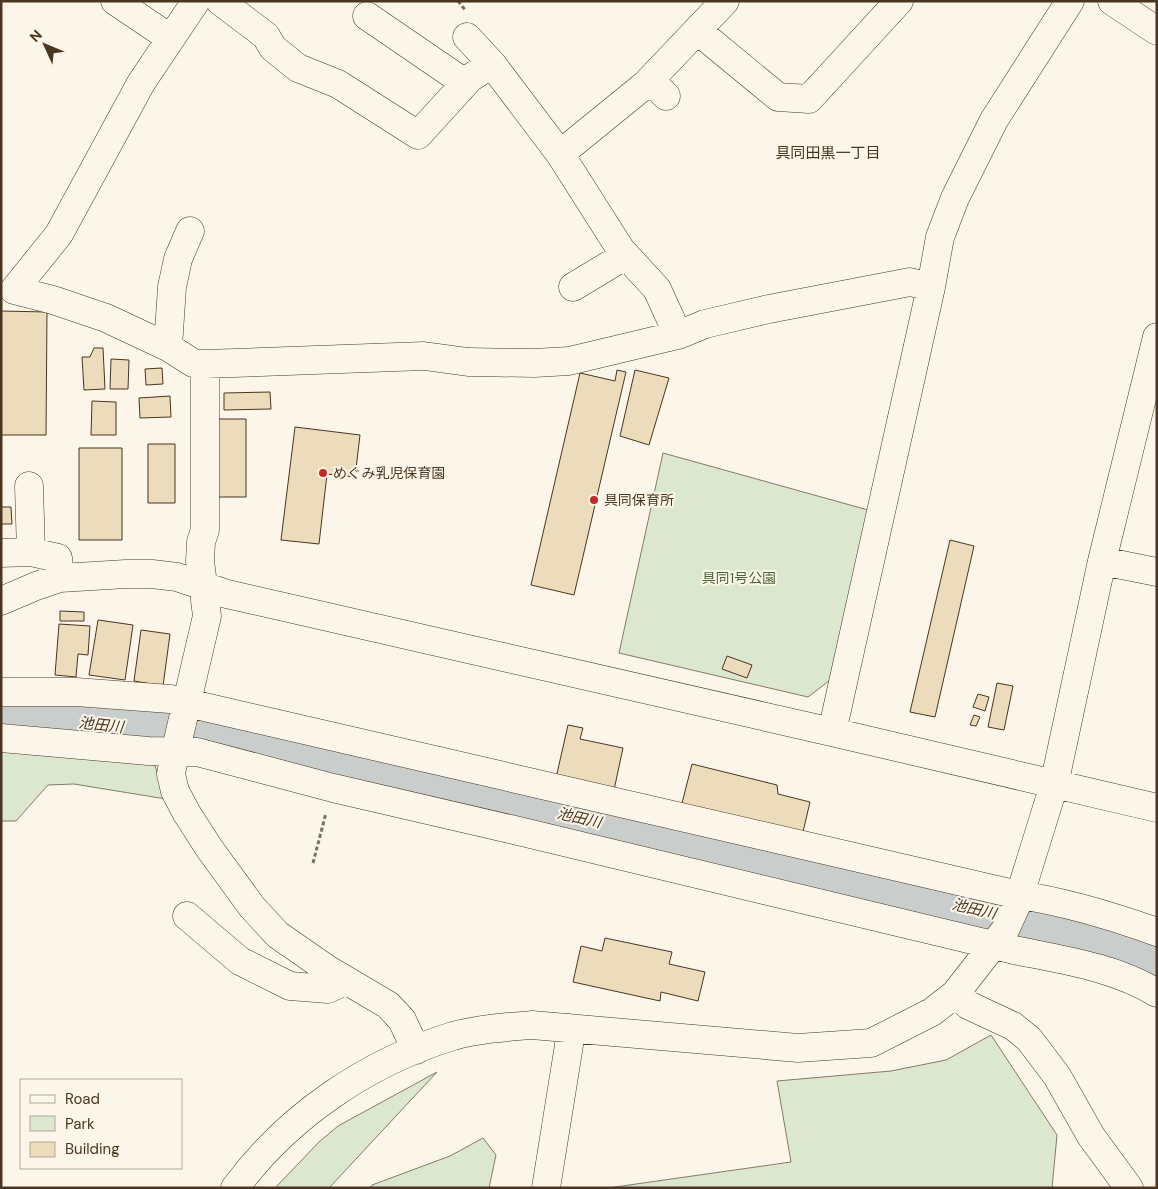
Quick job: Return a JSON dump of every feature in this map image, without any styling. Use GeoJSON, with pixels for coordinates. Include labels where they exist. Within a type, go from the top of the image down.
{"type":"FeatureCollection","features":[{"type":"Feature","properties":{"kind":"street"},"geometry":{"type":"LineString","coordinates":[[115,1],[170,38]]}},
{"type":"Feature","properties":{"kind":"street"},"geometry":{"type":"LineString","coordinates":[[196,1],[141,83],[59,234],[8,290],[53,300],[106,318],[168,347],[194,363],[424,356],[468,362],[534,363],[569,361],[678,335],[705,324],[769,309],[910,282],[931,287]]}},
{"type":"Feature","properties":{"kind":"street"},"geometry":{"type":"LineString","coordinates":[[220,1],[266,36],[273,48],[298,68],[338,84],[418,135],[470,78],[492,64]]}},
{"type":"Feature","properties":{"kind":"street"},"geometry":{"type":"LineString","coordinates":[[560,154],[658,88],[698,31],[726,1]]}},
{"type":"Feature","properties":{"kind":"street"},"geometry":{"type":"LineString","coordinates":[[698,31],[778,97],[809,100],[899,1]]}},
{"type":"Feature","properties":{"kind":"street"},"geometry":{"type":"LineString","coordinates":[[832,732],[931,287],[940,238],[955,198],[994,120],[1070,1]]}},
{"type":"Feature","properties":{"kind":"street"},"geometry":{"type":"LineString","coordinates":[[1112,1],[1157,32]]}},
{"type":"Feature","properties":{"kind":"street"},"geometry":{"type":"LineString","coordinates":[[367,16],[465,83]]}},
{"type":"Feature","properties":{"kind":"street"},"geometry":{"type":"LineString","coordinates":[[467,37],[492,64],[560,154],[626,255],[657,289],[678,335]]}},
{"type":"Feature","properties":{"kind":"street"},"geometry":{"type":"LineString","coordinates":[[168,347],[172,287],[178,259],[190,231]]}},
{"type":"Feature","properties":{"kind":"street"},"geometry":{"type":"LineString","coordinates":[[572,287],[626,255]]}},
{"type":"Feature","properties":{"kind":"street"},"geometry":{"type":"LineString","coordinates":[[235,1188],[249,1168],[306,1114],[369,1072],[416,1050],[454,1036],[492,1028],[532,1025],[798,1048],[871,1042],[932,1012],[956,994],[1000,937],[1018,899],[1054,785],[1102,561],[1157,337]]}},
{"type":"Feature","properties":{"kind":"street"},"geometry":{"type":"LineString","coordinates":[[205,364],[205,530],[201,542],[200,561],[207,616],[175,752],[171,774],[175,791],[209,848],[252,907],[278,935],[345,981],[388,1005],[402,1020],[416,1050]]}},
{"type":"Feature","properties":{"kind":"street"},"geometry":{"type":"LineString","coordinates":[[29,486],[32,552]]}},
{"type":"Feature","properties":{"kind":"street"},"geometry":{"type":"LineString","coordinates":[[1,553],[32,552],[58,558],[60,578]]}},
{"type":"Feature","properties":{"kind":"street"},"geometry":{"type":"LineString","coordinates":[[1102,561],[1157,572]]}},
{"type":"Feature","properties":{"kind":"street"},"geometry":{"type":"LineString","coordinates":[[1,601],[60,578],[152,574],[177,577],[226,594],[1157,808]]}},
{"type":"Feature","properties":{"kind":"street"},"geometry":{"type":"LineString","coordinates":[[1,692],[76,692],[170,699],[1018,899],[1039,898],[1106,914],[1157,932]]}},
{"type":"Feature","properties":{"kind":"street"},"geometry":{"type":"LineString","coordinates":[[1,738],[175,752],[197,752],[333,788],[1000,937],[1110,972],[1144,985],[1157,994]]}},
{"type":"Feature","properties":{"kind":"street"},"geometry":{"type":"LineString","coordinates":[[187,916],[240,961],[290,986],[328,989],[345,981]]}},
{"type":"Feature","properties":{"kind":"street"},"geometry":{"type":"LineString","coordinates":[[956,994],[968,1004],[1013,1026],[1029,1040],[1057,1076],[1091,1136],[1129,1188]]}},
{"type":"Feature","properties":{"kind":"street"},"geometry":{"type":"LineString","coordinates":[[546,1188],[569,1028]]}},
{"type":"Feature","properties":{"kind":"path"},"geometry":{"type":"LineString","coordinates":[[313,864],[333,788]]}},
{"type":"Feature","properties":{"kind":"green space","name":"具同1号公園"},"geometry":{"type":"Polygon","coordinates":[[[663,453],[868,510],[834,677],[808,697],[619,653],[663,453]]]}},
{"type":"Feature","properties":{"kind":"green space"},"geometry":{"type":"Polygon","coordinates":[[[1,749],[153,760],[166,799],[74,784],[48,785],[16,821],[1,821],[1,749]]]}},
{"type":"Feature","properties":{"kind":"green space"},"geometry":{"type":"Polygon","coordinates":[[[991,1035],[1057,1135],[1052,1188],[608,1188],[791,1162],[777,1081],[891,1071],[946,1060],[991,1035]]]}},
{"type":"Feature","properties":{"kind":"green space"},"geometry":{"type":"Polygon","coordinates":[[[437,1072],[329,1188],[275,1188],[319,1142],[338,1126],[437,1072]]]}},
{"type":"Feature","properties":{"kind":"green space"},"geometry":{"type":"Polygon","coordinates":[[[483,1138],[496,1155],[489,1188],[370,1188],[372,1185],[450,1156],[483,1138]]]}},
{"type":"Feature","properties":{"kind":"building"},"geometry":{"type":"Polygon","coordinates":[[[1,311],[47,312],[46,435],[1,435],[1,311]]]}},
{"type":"Feature","properties":{"kind":"building"},"geometry":{"type":"Polygon","coordinates":[[[94,348],[103,348],[105,389],[84,390],[82,357],[90,357],[94,348]]]}},
{"type":"Feature","properties":{"kind":"building"},"geometry":{"type":"Polygon","coordinates":[[[111,359],[129,360],[128,389],[110,389],[111,359]]]}},
{"type":"Feature","properties":{"kind":"building"},"geometry":{"type":"Polygon","coordinates":[[[162,368],[163,384],[146,385],[145,369],[162,368]]]}},
{"type":"Feature","properties":{"kind":"building"},"geometry":{"type":"Polygon","coordinates":[[[617,370],[626,372],[574,595],[531,585],[580,373],[615,381],[617,370]]]}},
{"type":"Feature","properties":{"kind":"building"},"geometry":{"type":"Polygon","coordinates":[[[635,370],[669,378],[649,445],[620,436],[635,370]]]}},
{"type":"Feature","properties":{"kind":"building"},"geometry":{"type":"Polygon","coordinates":[[[270,392],[271,409],[224,410],[224,393],[270,392]]]}},
{"type":"Feature","properties":{"kind":"building"},"geometry":{"type":"Polygon","coordinates":[[[170,396],[171,417],[140,418],[139,398],[170,396]]]}},
{"type":"Feature","properties":{"kind":"building"},"geometry":{"type":"Polygon","coordinates":[[[92,401],[116,402],[116,435],[91,435],[92,401]]]}},
{"type":"Feature","properties":{"kind":"building"},"geometry":{"type":"Polygon","coordinates":[[[216,419],[246,419],[246,497],[216,497],[216,419]]]}},
{"type":"Feature","properties":{"kind":"building"},"geometry":{"type":"Polygon","coordinates":[[[295,427],[360,435],[355,477],[327,474],[319,544],[281,540],[295,427]]]}},
{"type":"Feature","properties":{"kind":"building"},"geometry":{"type":"Polygon","coordinates":[[[148,444],[175,444],[175,503],[148,503],[148,444]]]}},
{"type":"Feature","properties":{"kind":"building"},"geometry":{"type":"Polygon","coordinates":[[[79,448],[122,448],[122,540],[79,540],[79,448]]]}},
{"type":"Feature","properties":{"kind":"building"},"geometry":{"type":"Polygon","coordinates":[[[1,507],[11,507],[12,524],[1,524],[1,507]]]}},
{"type":"Feature","properties":{"kind":"building"},"geometry":{"type":"Polygon","coordinates":[[[950,540],[974,546],[935,717],[910,712],[950,540]]]}},
{"type":"Feature","properties":{"kind":"building"},"geometry":{"type":"Polygon","coordinates":[[[60,611],[84,612],[84,621],[60,621],[60,611]]]}},
{"type":"Feature","properties":{"kind":"building"},"geometry":{"type":"Polygon","coordinates":[[[98,620],[133,625],[125,680],[89,675],[98,620]]]}},
{"type":"Feature","properties":{"kind":"building"},"geometry":{"type":"Polygon","coordinates":[[[59,624],[90,626],[88,655],[78,654],[76,677],[55,675],[59,624]]]}},
{"type":"Feature","properties":{"kind":"building"},"geometry":{"type":"Polygon","coordinates":[[[141,630],[170,634],[163,686],[134,681],[141,630]]]}},
{"type":"Feature","properties":{"kind":"building"},"geometry":{"type":"Polygon","coordinates":[[[727,656],[752,665],[747,678],[722,669],[727,656]]]}},
{"type":"Feature","properties":{"kind":"building"},"geometry":{"type":"Polygon","coordinates":[[[997,683],[1013,686],[1004,730],[988,727],[997,683]]]}},
{"type":"Feature","properties":{"kind":"building"},"geometry":{"type":"Polygon","coordinates":[[[978,694],[989,697],[985,711],[973,707],[978,694]]]}},
{"type":"Feature","properties":{"kind":"building"},"geometry":{"type":"Polygon","coordinates":[[[974,715],[980,717],[976,726],[970,725],[974,715]]]}},
{"type":"Feature","properties":{"kind":"building"},"geometry":{"type":"Polygon","coordinates":[[[568,725],[583,728],[580,739],[623,748],[614,790],[556,778],[568,725]]]}},
{"type":"Feature","properties":{"kind":"building"},"geometry":{"type":"Polygon","coordinates":[[[692,764],[777,785],[778,794],[810,802],[802,836],[681,807],[692,764]]]}},
{"type":"Feature","properties":{"kind":"building"},"geometry":{"type":"Polygon","coordinates":[[[605,938],[672,952],[669,964],[705,972],[698,1001],[661,992],[660,1001],[573,982],[581,946],[602,951],[605,938]]]}},
{"type":"Feature","properties":{"kind":"waterway","name":"池田川"},"geometry":{"type":"LineString","coordinates":[[1,719],[34,718],[139,729],[153,723],[162,715],[210,730],[247,745],[342,766],[366,768],[1049,926],[1147,955],[1157,960]]}},
{"type":"Feature","properties":{"kind":"place","name":"めぐみ乳児保育園"},"geometry":{"type":"Point","coordinates":[323,473]}},
{"type":"Feature","properties":{"kind":"place","name":"具同保育所"},"geometry":{"type":"Point","coordinates":[594,500]}},
{"type":"Feature","properties":{"kind":"district","name":"具同田黒一丁目"},"geometry":{"type":"Point","coordinates":[828,153]}}]}
